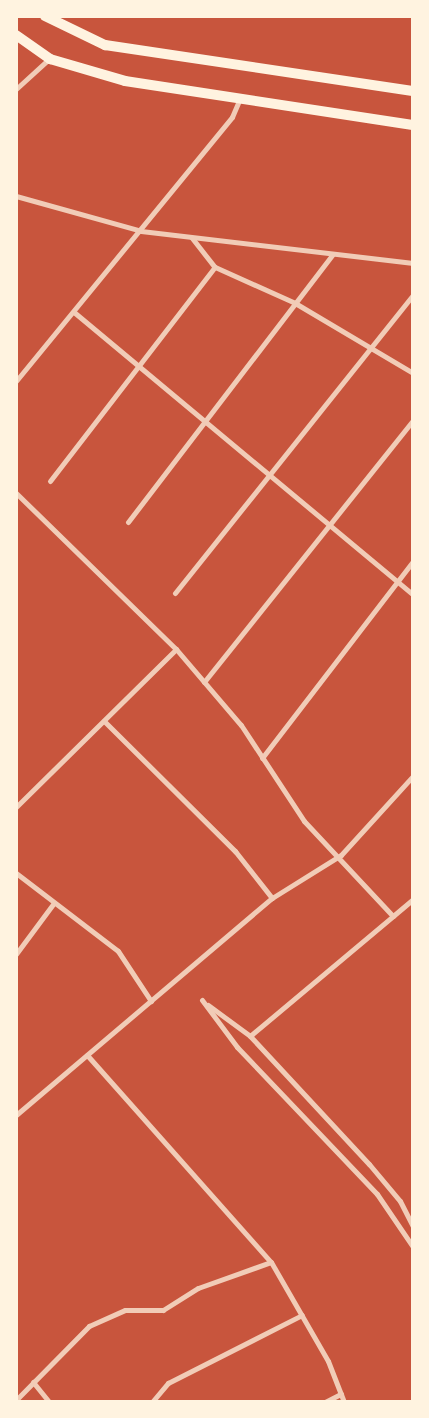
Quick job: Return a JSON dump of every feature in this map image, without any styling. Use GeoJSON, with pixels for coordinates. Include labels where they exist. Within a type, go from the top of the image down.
{"type":"FeatureCollection","features":[{"type":"Feature","properties":{"kind":"main road"},"geometry":{"type":"LineString","coordinates":[[45,16],[105,45],[413,91]]}},
{"type":"Feature","properties":{"kind":"main road"},"geometry":{"type":"LineString","coordinates":[[16,35],[50,58],[124,81],[241,96],[413,125]]}},
{"type":"Feature","properties":{"kind":"street"},"geometry":{"type":"LineString","coordinates":[[16,89],[50,58]]}},
{"type":"Feature","properties":{"kind":"street"},"geometry":{"type":"LineString","coordinates":[[16,382],[75,313],[232,117],[241,96]]}},
{"type":"Feature","properties":{"kind":"street"},"geometry":{"type":"LineString","coordinates":[[16,196],[141,231],[413,263]]}},
{"type":"Feature","properties":{"kind":"street"},"geometry":{"type":"LineString","coordinates":[[192,238],[214,267],[295,303],[374,347],[413,372]]}},
{"type":"Feature","properties":{"kind":"street"},"geometry":{"type":"LineString","coordinates":[[128,522],[333,254]]}},
{"type":"Feature","properties":{"kind":"street"},"geometry":{"type":"LineString","coordinates":[[50,481],[141,368],[214,267]]}},
{"type":"Feature","properties":{"kind":"street"},"geometry":{"type":"LineString","coordinates":[[175,593],[374,347],[413,295]]}},
{"type":"Feature","properties":{"kind":"street"},"geometry":{"type":"LineString","coordinates":[[75,313],[413,595]]}},
{"type":"Feature","properties":{"kind":"street"},"geometry":{"type":"LineString","coordinates":[[204,682],[332,527],[413,420]]}},
{"type":"Feature","properties":{"kind":"street"},"geometry":{"type":"LineString","coordinates":[[16,493],[176,649],[204,682],[262,758],[304,821],[341,855],[393,916]]}},
{"type":"Feature","properties":{"kind":"street"},"geometry":{"type":"LineString","coordinates":[[262,758],[413,561]]}},
{"type":"Feature","properties":{"kind":"street"},"geometry":{"type":"LineString","coordinates":[[16,807],[176,649]]}},
{"type":"Feature","properties":{"kind":"street"},"geometry":{"type":"LineString","coordinates":[[104,721],[235,852],[272,898]]}},
{"type":"Feature","properties":{"kind":"street"},"geometry":{"type":"LineString","coordinates":[[16,1115],[272,898],[341,855],[413,776]]}},
{"type":"Feature","properties":{"kind":"street"},"geometry":{"type":"LineString","coordinates":[[16,873],[52,904],[118,951],[151,1001]]}},
{"type":"Feature","properties":{"kind":"street"},"geometry":{"type":"LineString","coordinates":[[250,1036],[413,899]]}},
{"type":"Feature","properties":{"kind":"street"},"geometry":{"type":"LineString","coordinates":[[16,954],[52,904]]}},
{"type":"Feature","properties":{"kind":"street"},"geometry":{"type":"LineString","coordinates":[[413,1227],[385,1182],[250,1036],[202,1000],[237,1047],[376,1194],[413,1247]]}},
{"type":"Feature","properties":{"kind":"street"},"geometry":{"type":"LineString","coordinates":[[87,1055],[272,1262],[302,1315],[344,1402]]}},
{"type":"Feature","properties":{"kind":"street"},"geometry":{"type":"LineString","coordinates":[[16,1400],[89,1326],[125,1310],[163,1310],[198,1288],[272,1262]]}},
{"type":"Feature","properties":{"kind":"street"},"geometry":{"type":"LineString","coordinates":[[152,1402],[168,1383],[302,1315]]}},
{"type":"Feature","properties":{"kind":"street"},"geometry":{"type":"LineString","coordinates":[[33,1382],[49,1402]]}},
{"type":"Feature","properties":{"kind":"street"},"geometry":{"type":"LineString","coordinates":[[325,1402],[341,1394]]}}]}
